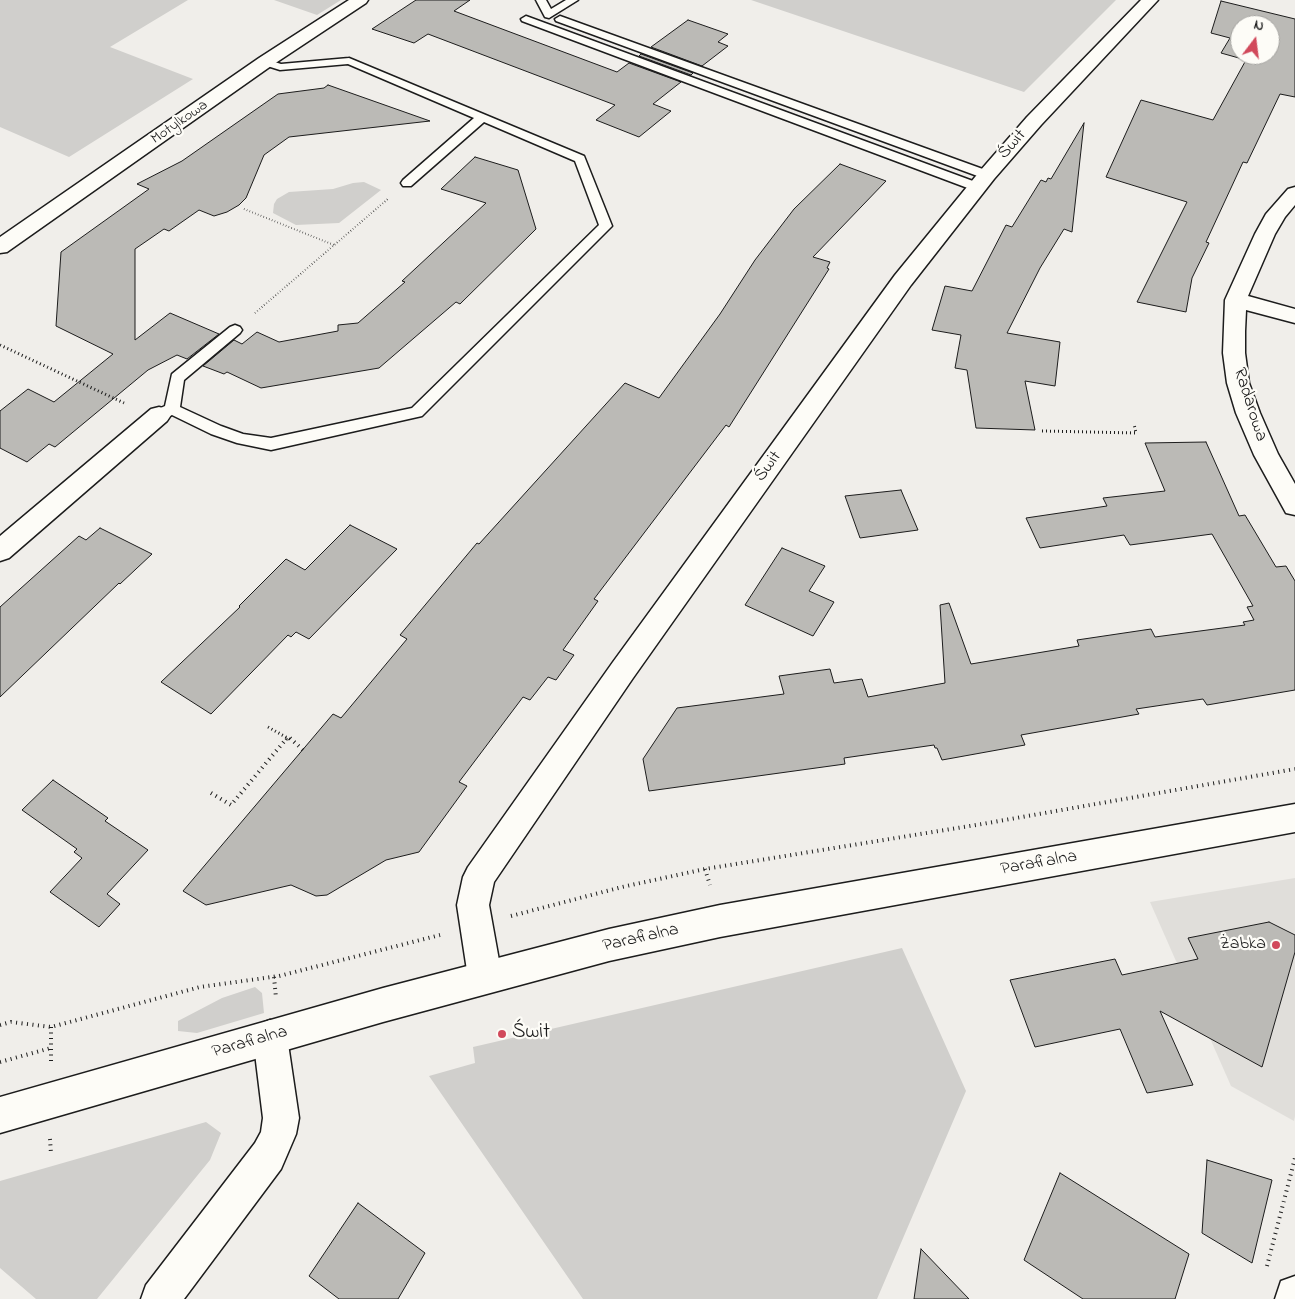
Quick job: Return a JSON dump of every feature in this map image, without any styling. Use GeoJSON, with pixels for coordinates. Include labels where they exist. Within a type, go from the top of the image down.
{"type":"FeatureCollection","features":[{"type":"Feature","properties":{"kind":"street","name":"Motylkowa"},"geometry":{"type":"LineString","coordinates":[[0,247],[265,62],[360,0]]}},
{"type":"Feature","properties":{"kind":"street","name":"Świt"},"geometry":{"type":"LineString","coordinates":[[485,978],[475,926],[473,904],[479,877],[629,662],[903,280],[982,181],[1034,120],[1150,0]]}},
{"type":"Feature","properties":{"kind":"street","name":"Radarowa"},"geometry":{"type":"LineString","coordinates":[[1295,193],[1276,214],[1265,234],[1245,303],[1234,353],[1238,383],[1248,413],[1266,455],[1295,506]]}},
{"type":"Feature","properties":{"kind":"street"},"geometry":{"type":"LineString","coordinates":[[1245,303],[1295,316]]}},
{"type":"Feature","properties":{"kind":"street"},"geometry":{"type":"LineString","coordinates":[[0,551],[166,412]]}},
{"type":"Feature","properties":{"kind":"street","name":"Parafialna"},"geometry":{"type":"LineString","coordinates":[[0,1115],[270,1037],[609,945],[720,921],[1295,818]]}},
{"type":"Feature","properties":{"kind":"street"},"geometry":{"type":"LineString","coordinates":[[160,1299],[268,1156],[278,1134],[282,1118],[270,1037]]}},
{"type":"Feature","properties":{"kind":"street"},"geometry":{"type":"LineString","coordinates":[[1294,1299],[1295,1295]]}},
{"type":"Feature","properties":{"kind":"lane"},"geometry":{"type":"LineString","coordinates":[[541,0],[549,15],[719,75],[982,181]]}},
{"type":"Feature","properties":{"kind":"lane"},"geometry":{"type":"LineString","coordinates":[[549,15],[573,0]]}},
{"type":"Feature","properties":{"kind":"lane"},"geometry":{"type":"LineString","coordinates":[[526,19],[982,181]]}},
{"type":"Feature","properties":{"kind":"lane"},"geometry":{"type":"LineString","coordinates":[[236,330],[177,378],[166,412],[242,439],[271,444],[417,412],[606,226],[580,160],[349,61],[280,67],[265,62]]}},
{"type":"Feature","properties":{"kind":"lane"},"geometry":{"type":"LineString","coordinates":[[407,182],[482,118]]}},
{"type":"Feature","properties":{"kind":"path"},"geometry":{"type":"LineString","coordinates":[[236,330],[407,182]]}},
{"type":"Feature","properties":{"kind":"path"},"geometry":{"type":"LineString","coordinates":[[244,209],[334,246]]}},
{"type":"Feature","properties":{"kind":"path"},"geometry":{"type":"LineString","coordinates":[[0,345],[131,406]]}},
{"type":"Feature","properties":{"kind":"path"},"geometry":{"type":"LineString","coordinates":[[1042,431],[1136,433],[1134,424]]}},
{"type":"Feature","properties":{"kind":"path"},"geometry":{"type":"LineString","coordinates":[[268,727],[288,737],[303,750]]}},
{"type":"Feature","properties":{"kind":"path"},"geometry":{"type":"LineString","coordinates":[[211,793],[231,805],[288,737]]}},
{"type":"Feature","properties":{"kind":"path"},"geometry":{"type":"LineString","coordinates":[[0,1025],[11,1022],[51,1027],[200,987],[279,976],[622,887],[705,869],[992,822],[1295,769]]}},
{"type":"Feature","properties":{"kind":"path"},"geometry":{"type":"LineString","coordinates":[[0,1062],[51,1048]]}},
{"type":"Feature","properties":{"kind":"path"},"geometry":{"type":"LineString","coordinates":[[1266,1271],[1295,1158]]}},
{"type":"Feature","properties":{"kind":"shaded area"},"geometry":{"type":"Polygon","coordinates":[[[0,0],[188,0],[110,47],[193,79],[69,157],[0,127],[0,0]]]}},
{"type":"Feature","properties":{"kind":"shaded area"},"geometry":{"type":"Polygon","coordinates":[[[274,0],[341,0],[317,15],[274,0]]]}},
{"type":"Feature","properties":{"kind":"shaded area"},"geometry":{"type":"Polygon","coordinates":[[[751,0],[1116,0],[1024,92],[751,0]]]}},
{"type":"Feature","properties":{"kind":"shaded area"},"geometry":{"type":"Polygon","coordinates":[[[364,182],[381,190],[339,223],[296,225],[273,213],[274,204],[277,199],[289,192],[333,189],[364,182]]]}},
{"type":"Feature","properties":{"kind":"shaded area"},"geometry":{"type":"Polygon","coordinates":[[[1295,878],[1294,1121],[1231,1086],[1150,902],[1295,878]]]}},
{"type":"Feature","properties":{"kind":"shaded area"},"geometry":{"type":"Polygon","coordinates":[[[902,948],[966,1091],[877,1299],[583,1299],[429,1076],[475,1063],[473,1047],[902,948]]]}},
{"type":"Feature","properties":{"kind":"shaded area"},"geometry":{"type":"Polygon","coordinates":[[[255,987],[262,993],[264,1013],[197,1033],[178,1031],[178,1021],[222,998],[255,987]]]}},
{"type":"Feature","properties":{"kind":"shaded area"},"geometry":{"type":"Polygon","coordinates":[[[206,1122],[221,1133],[210,1160],[97,1299],[36,1299],[0,1268],[0,1181],[206,1122]]]}},
{"type":"Feature","properties":{"kind":"building"},"geometry":{"type":"Polygon","coordinates":[[[416,0],[470,0],[454,11],[617,72],[629,63],[681,82],[653,104],[671,111],[639,137],[596,120],[615,105],[428,34],[414,43],[372,29],[416,0]]]}},
{"type":"Feature","properties":{"kind":"building"},"geometry":{"type":"Polygon","coordinates":[[[1221,1],[1279,15],[1230,15],[1230,38],[1211,33],[1221,1]]]}},
{"type":"Feature","properties":{"kind":"building"},"geometry":{"type":"Polygon","coordinates":[[[1280,15],[1295,19],[1295,97],[1280,94],[1247,163],[1243,162],[1206,242],[1209,243],[1192,278],[1186,312],[1137,302],[1187,202],[1106,177],[1141,100],[1213,120],[1243,65],[1280,65],[1280,15]]]}},
{"type":"Feature","properties":{"kind":"building"},"geometry":{"type":"Polygon","coordinates":[[[688,20],[728,34],[718,42],[728,46],[702,66],[651,47],[688,20]]]}},
{"type":"Feature","properties":{"kind":"building"},"geometry":{"type":"Polygon","coordinates":[[[1230,38],[1230,56],[1221,53],[1230,38]]]}},
{"type":"Feature","properties":{"kind":"building"},"geometry":{"type":"Polygon","coordinates":[[[641,54],[693,73],[691,75],[639,56],[641,54]]]}},
{"type":"Feature","properties":{"kind":"building"},"geometry":{"type":"Polygon","coordinates":[[[328,85],[430,121],[289,137],[264,155],[246,198],[239,205],[227,212],[214,216],[199,210],[169,231],[164,229],[135,249],[135,340],[170,313],[219,334],[187,359],[177,355],[148,370],[55,447],[49,444],[27,462],[0,448],[0,411],[28,389],[54,402],[113,354],[56,326],[61,252],[149,189],[137,184],[182,161],[278,94],[324,88],[328,85]]]}},
{"type":"Feature","properties":{"kind":"building"},"geometry":{"type":"Polygon","coordinates":[[[1084,123],[1072,232],[1064,229],[1040,268],[1007,333],[1060,342],[1055,386],[1025,381],[1035,430],[976,428],[967,370],[955,368],[961,335],[932,330],[945,286],[972,291],[1006,225],[1012,227],[1041,180],[1046,182],[1048,178],[1051,179],[1084,123]]]}},
{"type":"Feature","properties":{"kind":"building"},"geometry":{"type":"Polygon","coordinates":[[[475,157],[518,170],[536,229],[460,304],[456,302],[379,368],[261,388],[227,372],[224,374],[203,366],[234,340],[242,344],[257,332],[279,342],[338,331],[338,325],[358,323],[405,282],[402,281],[486,203],[441,189],[475,157]]]}},
{"type":"Feature","properties":{"kind":"building"},"geometry":{"type":"Polygon","coordinates":[[[840,164],[886,181],[813,257],[830,262],[827,268],[829,269],[729,427],[726,425],[594,599],[598,601],[563,650],[574,655],[556,680],[548,677],[530,700],[523,697],[459,782],[467,786],[419,852],[386,860],[327,895],[316,896],[291,885],[206,905],[183,891],[333,714],[341,718],[407,639],[400,635],[477,543],[479,544],[625,383],[659,398],[720,314],[755,260],[794,209],[840,164]]]}},
{"type":"Feature","properties":{"kind":"building"},"geometry":{"type":"Polygon","coordinates":[[[1206,442],[1239,516],[1245,515],[1276,567],[1286,566],[1295,581],[1295,690],[1207,705],[1203,699],[1136,709],[1139,714],[1021,735],[1025,745],[942,760],[934,745],[844,758],[845,764],[649,791],[643,759],[677,708],[784,694],[779,676],[830,669],[834,683],[862,679],[868,697],[945,683],[940,605],[949,603],[971,664],[1079,646],[1077,640],[1151,629],[1155,637],[1245,625],[1243,622],[1254,620],[1247,607],[1253,606],[1212,534],[1130,545],[1124,535],[1040,548],[1026,518],[1107,506],[1103,498],[1165,491],[1145,443],[1206,442]]]}},
{"type":"Feature","properties":{"kind":"building"},"geometry":{"type":"Polygon","coordinates":[[[901,490],[918,530],[860,538],[845,496],[901,490]]]}},
{"type":"Feature","properties":{"kind":"building"},"geometry":{"type":"Polygon","coordinates":[[[350,525],[397,549],[309,639],[296,632],[291,637],[288,635],[211,714],[161,682],[240,607],[286,559],[305,570],[350,525]]]}},
{"type":"Feature","properties":{"kind":"building"},"geometry":{"type":"Polygon","coordinates":[[[100,528],[152,554],[0,697],[0,607],[79,536],[86,540],[100,528]]]}},
{"type":"Feature","properties":{"kind":"building"},"geometry":{"type":"Polygon","coordinates":[[[782,548],[825,566],[809,591],[834,602],[813,636],[745,605],[782,548]]]}},
{"type":"Feature","properties":{"kind":"building"},"geometry":{"type":"Polygon","coordinates":[[[53,780],[108,818],[105,821],[148,850],[107,894],[120,904],[99,927],[50,892],[82,858],[74,852],[77,849],[22,810],[53,780]]]}},
{"type":"Feature","properties":{"kind":"building"},"geometry":{"type":"Polygon","coordinates":[[[1269,922],[1295,935],[1295,952],[1262,1067],[1160,1011],[1193,1085],[1147,1093],[1120,1029],[1035,1047],[1010,980],[1115,959],[1122,975],[1198,959],[1188,938],[1269,922]]]}},
{"type":"Feature","properties":{"kind":"building"},"geometry":{"type":"Polygon","coordinates":[[[1207,1160],[1272,1180],[1252,1263],[1202,1233],[1207,1160]]]}},
{"type":"Feature","properties":{"kind":"building"},"geometry":{"type":"Polygon","coordinates":[[[1060,1173],[1189,1254],[1175,1299],[1083,1299],[1024,1260],[1060,1173]]]}},
{"type":"Feature","properties":{"kind":"building"},"geometry":{"type":"Polygon","coordinates":[[[358,1203],[425,1253],[398,1299],[339,1299],[309,1276],[358,1203]]]}},
{"type":"Feature","properties":{"kind":"building"},"geometry":{"type":"Polygon","coordinates":[[[921,1249],[969,1299],[914,1299],[921,1249]]]}},
{"type":"Feature","properties":{"kind":"place","name":"Żabka"},"geometry":{"type":"Point","coordinates":[1276,945]}},
{"type":"Feature","properties":{"kind":"place","name":"Świt"},"geometry":{"type":"Point","coordinates":[502,1034]}}]}
